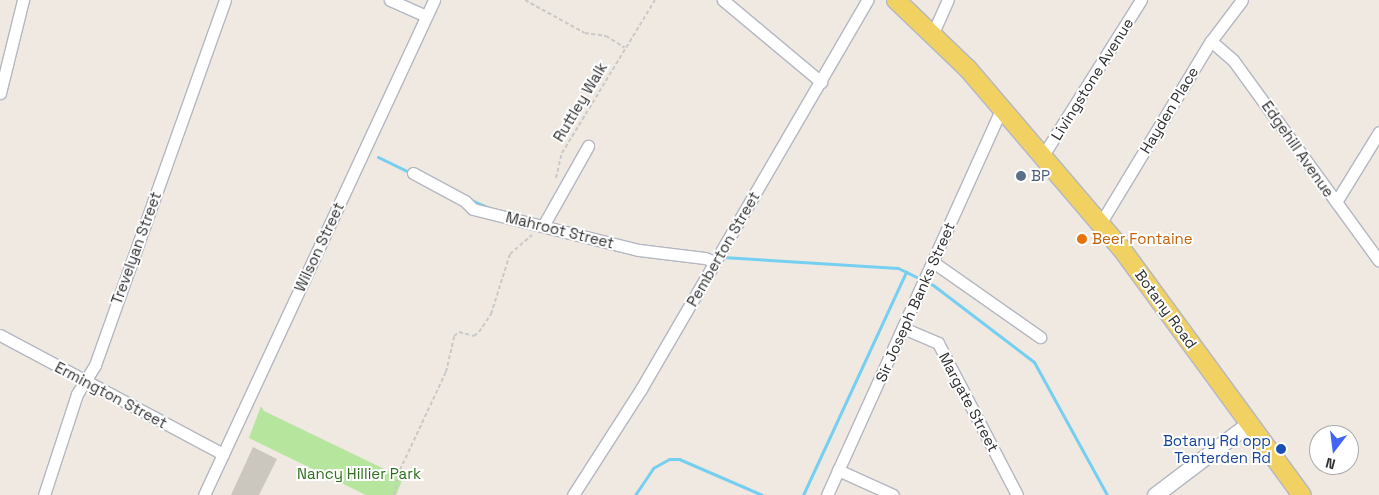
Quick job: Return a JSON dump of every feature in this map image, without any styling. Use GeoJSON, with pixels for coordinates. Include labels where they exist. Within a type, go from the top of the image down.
{"type":"FeatureCollection","features":[{"type":"Feature","properties":{"kind":"main road","name":"Botany Road"},"geometry":{"type":"LineString","coordinates":[[896,0],[933,33],[1002,108],[1100,224],[1141,274],[1302,495]]}},
{"type":"Feature","properties":{"kind":"street"},"geometry":{"type":"LineString","coordinates":[[0,93],[23,0]]}},
{"type":"Feature","properties":{"kind":"street","name":"Trevelyan Street"},"geometry":{"type":"LineString","coordinates":[[44,495],[76,394],[94,365],[226,0]]}},
{"type":"Feature","properties":{"kind":"street"},"geometry":{"type":"LineString","coordinates":[[390,0],[426,16]]}},
{"type":"Feature","properties":{"kind":"street","name":"Wilson Street"},"geometry":{"type":"LineString","coordinates":[[204,495],[434,0]]}},
{"type":"Feature","properties":{"kind":"street"},"geometry":{"type":"LineString","coordinates":[[723,0],[820,82]]}},
{"type":"Feature","properties":{"kind":"street","name":"Pemberton Street"},"geometry":{"type":"LineString","coordinates":[[573,495],[641,389],[868,0]]}},
{"type":"Feature","properties":{"kind":"street"},"geometry":{"type":"LineString","coordinates":[[933,33],[948,0]]}},
{"type":"Feature","properties":{"kind":"street","name":"Livingstone Avenue"},"geometry":{"type":"LineString","coordinates":[[1042,157],[1141,0]]}},
{"type":"Feature","properties":{"kind":"street","name":"Hayden Place"},"geometry":{"type":"LineString","coordinates":[[1100,224],[1211,41],[1242,0]]}},
{"type":"Feature","properties":{"kind":"street","name":"Edgehill Avenue"},"geometry":{"type":"LineString","coordinates":[[1211,41],[1234,60],[1379,261]]}},
{"type":"Feature","properties":{"kind":"street","name":"Sir Joseph Banks Street"},"geometry":{"type":"LineString","coordinates":[[827,495],[1002,108]]}},
{"type":"Feature","properties":{"kind":"street"},"geometry":{"type":"LineString","coordinates":[[1336,202],[1379,132]]}},
{"type":"Feature","properties":{"kind":"street"},"geometry":{"type":"LineString","coordinates":[[540,225],[588,146]]}},
{"type":"Feature","properties":{"kind":"street","name":"Mahroot Street"},"geometry":{"type":"LineString","coordinates":[[413,173],[465,201],[472,209],[639,250],[705,258],[715,262]]}},
{"type":"Feature","properties":{"kind":"street"},"geometry":{"type":"LineString","coordinates":[[933,262],[1040,337]]}},
{"type":"Feature","properties":{"kind":"street","name":"Margate Street"},"geometry":{"type":"LineString","coordinates":[[903,328],[938,343],[1018,495]]}},
{"type":"Feature","properties":{"kind":"street","name":"Ermington Street"},"geometry":{"type":"LineString","coordinates":[[0,335],[84,382],[223,454]]}},
{"type":"Feature","properties":{"kind":"street"},"geometry":{"type":"LineString","coordinates":[[1155,495],[1250,423]]}},
{"type":"Feature","properties":{"kind":"street"},"geometry":{"type":"LineString","coordinates":[[838,470],[893,495]]}},
{"type":"Feature","properties":{"kind":"path"},"geometry":{"type":"LineString","coordinates":[[525,0],[585,33],[606,36],[626,49]]}},
{"type":"Feature","properties":{"kind":"path","name":"Ruttley Walk"},"geometry":{"type":"LineString","coordinates":[[556,182],[562,153],[655,0]]}},
{"type":"Feature","properties":{"kind":"path"},"geometry":{"type":"LineString","coordinates":[[394,495],[400,470],[446,372],[454,336],[459,332],[474,336],[479,332],[491,314],[510,254],[534,234],[540,225]]}},
{"type":"Feature","properties":{"kind":"green space","name":"Nancy Hillier Park"},"geometry":{"type":"Polygon","coordinates":[[[261,406],[264,411],[403,478],[396,495],[366,495],[249,438],[261,406]]]}},
{"type":"Feature","properties":{"kind":"building"},"geometry":{"type":"Polygon","coordinates":[[[253,447],[277,459],[259,495],[231,495],[253,447]]]}},
{"type":"Feature","properties":{"kind":"waterway"},"geometry":{"type":"LineString","coordinates":[[378,157],[411,173]]}},
{"type":"Feature","properties":{"kind":"waterway"},"geometry":{"type":"LineString","coordinates":[[469,199],[489,208]]}},
{"type":"Feature","properties":{"kind":"waterway"},"geometry":{"type":"LineString","coordinates":[[722,257],[898,268],[933,285],[1034,362],[1107,495]]}},
{"type":"Feature","properties":{"kind":"waterway"},"geometry":{"type":"LineString","coordinates":[[803,495],[906,272]]}},
{"type":"Feature","properties":{"kind":"waterway"},"geometry":{"type":"LineString","coordinates":[[635,495],[653,468],[669,459],[679,459],[762,495]]}},
{"type":"Feature","properties":{"kind":"place","name":"BP"},"geometry":{"type":"Point","coordinates":[1021,176]}},
{"type":"Feature","properties":{"kind":"place","name":"Beer Fontaine"},"geometry":{"type":"Point","coordinates":[1082,239]}},
{"type":"Feature","properties":{"kind":"place","name":"Botany Rd opp Tenterden Rd"},"geometry":{"type":"Point","coordinates":[1281,449]}}]}
